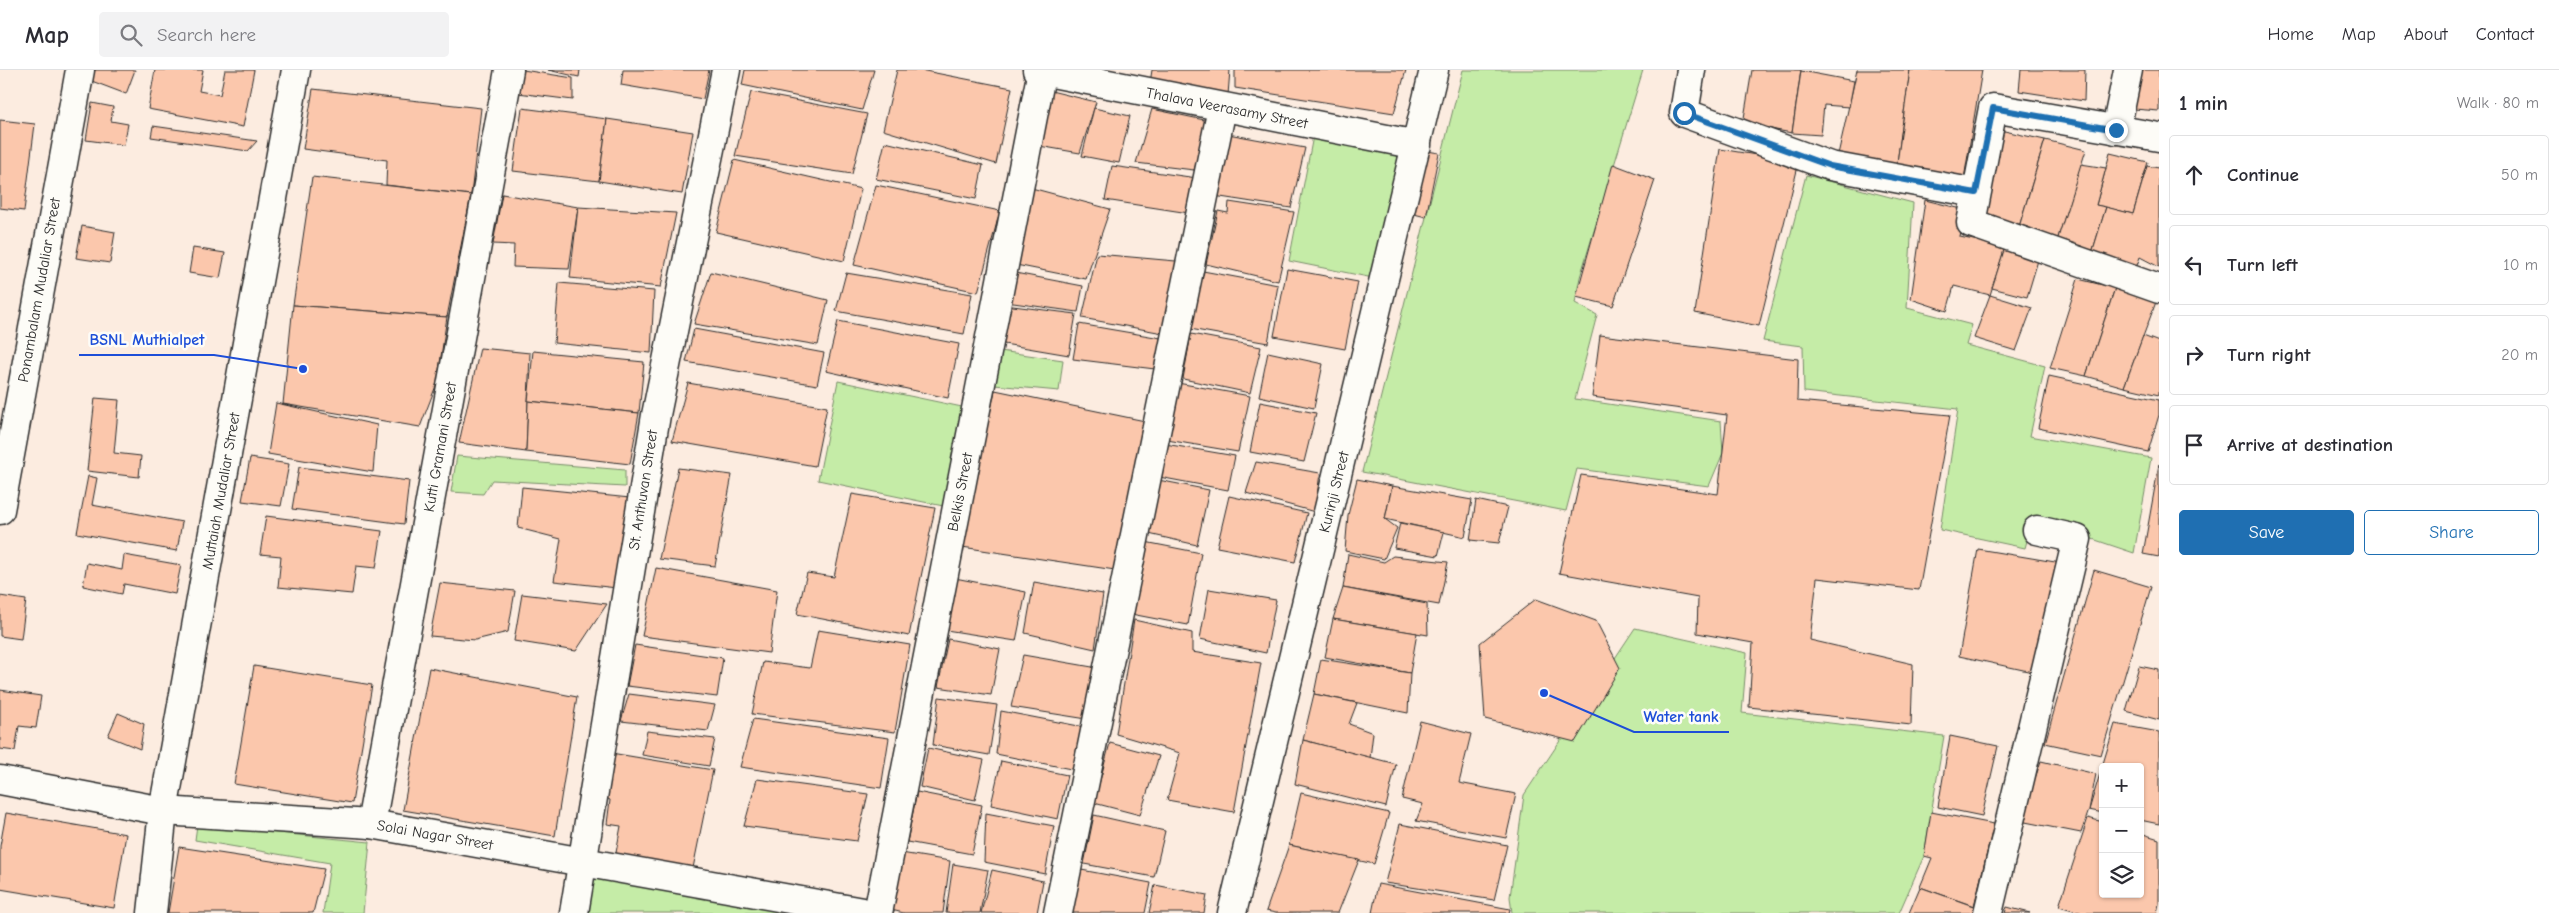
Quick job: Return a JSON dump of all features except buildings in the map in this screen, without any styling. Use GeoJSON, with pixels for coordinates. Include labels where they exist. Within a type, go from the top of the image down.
{"type":"FeatureCollection","features":[{"type":"Feature","properties":{"kind":"street","name":"Ponambalam Mudaliar Street"},"geometry":{"type":"LineString","coordinates":[[0,510],[80,70]]}},
{"type":"Feature","properties":{"kind":"street","name":"Muttaiah Mudaliar Street"},"geometry":{"type":"LineString","coordinates":[[152,913],[163,811],[296,70]]}},
{"type":"Feature","properties":{"kind":"street","name":"Kutti Gramani Street"},"geometry":{"type":"LineString","coordinates":[[371,824],[509,70]]}},
{"type":"Feature","properties":{"kind":"street","name":"St. Anthuvan Street"},"geometry":{"type":"LineString","coordinates":[[574,913],[656,415],[726,70]]}},
{"type":"Feature","properties":{"kind":"street","name":"Thalava Veerasamy Street"},"geometry":{"type":"LineString","coordinates":[[1040,70],[1222,108],[1417,145]]}},
{"type":"Feature","properties":{"kind":"street","name":"Belkis Street"},"geometry":{"type":"LineString","coordinates":[[878,913],[1040,70]]}},
{"type":"Feature","properties":{"kind":"street","name":"Kurinji Street"},"geometry":{"type":"LineString","coordinates":[[1232,913],[1434,70]]}},
{"type":"Feature","properties":{"kind":"street"},"geometry":{"type":"LineString","coordinates":[[1691,70],[1684,113],[1830,166],[1976,193]]}},
{"type":"Feature","properties":{"kind":"street"},"geometry":{"type":"LineString","coordinates":[[2116,130],[2128,70]]}},
{"type":"Feature","properties":{"kind":"street"},"geometry":{"type":"LineString","coordinates":[[1058,913],[1222,108]]}},
{"type":"Feature","properties":{"kind":"street"},"geometry":{"type":"LineString","coordinates":[[2159,137],[1993,108],[1971,223],[2159,289]]}},
{"type":"Feature","properties":{"kind":"street"},"geometry":{"type":"LineString","coordinates":[[1988,913],[2077,539],[2037,530]]}},
{"type":"Feature","properties":{"kind":"street","name":"Solai Nagar Street"},"geometry":{"type":"LineString","coordinates":[[0,780],[163,811],[371,824],[868,913]]}},
{"type":"Feature","properties":{"kind":"green space"},"geometry":{"type":"Polygon","coordinates":[[[1463,70],[1643,70],[1580,277],[1575,303],[1597,315],[1575,399],[1721,421],[1723,453],[1709,486],[1577,469],[1566,511],[1362,472],[1463,70]]]}},
{"type":"Feature","properties":{"kind":"green space"},"geometry":{"type":"Polygon","coordinates":[[[1313,136],[1406,152],[1378,279],[1289,261],[1313,136]]]}},
{"type":"Feature","properties":{"kind":"green space"},"geometry":{"type":"Polygon","coordinates":[[[1806,175],[1913,203],[1907,308],[1972,325],[1966,345],[2045,366],[2030,436],[2151,458],[2134,553],[2033,519],[2025,548],[1940,530],[1958,409],[1804,392],[1803,346],[1763,341],[1806,175]]]}},
{"type":"Feature","properties":{"kind":"green space"},"geometry":{"type":"Polygon","coordinates":[[[1000,351],[1063,360],[1059,391],[994,385],[1000,351]]]}},
{"type":"Feature","properties":{"kind":"green space"},"geometry":{"type":"Polygon","coordinates":[[[838,381],[962,407],[948,507],[818,480],[838,381]]]}},
{"type":"Feature","properties":{"kind":"green space"},"geometry":{"type":"Polygon","coordinates":[[[457,456],[625,470],[625,487],[492,480],[483,494],[451,492],[457,456]]]}},
{"type":"Feature","properties":{"kind":"green space"},"geometry":{"type":"Polygon","coordinates":[[[1635,628],[1747,653],[1742,713],[1944,736],[1924,856],[1899,913],[1512,913],[1510,897],[1524,795],[1635,628]]]}},
{"type":"Feature","properties":{"kind":"green space"},"geometry":{"type":"Polygon","coordinates":[[[197,825],[370,842],[363,913],[323,913],[330,863],[195,840],[197,825]]]}},
{"type":"Feature","properties":{"kind":"green space"},"geometry":{"type":"Polygon","coordinates":[[[591,870],[794,913],[584,913],[591,870]]]}},
{"type":"Feature","properties":{"kind":"place","name":"BSNL Muthialpet"},"geometry":{"type":"Point","coordinates":[303,369]}},
{"type":"Feature","properties":{"kind":"place","name":"Water tank"},"geometry":{"type":"Point","coordinates":[1544,693]}},
{"type":"Feature","properties":{"kind":"route"},"geometry":{"type":"LineString","coordinates":[[1684,113],[1830,166],[1976,193],[1993,108],[2116,130]]}}]}
